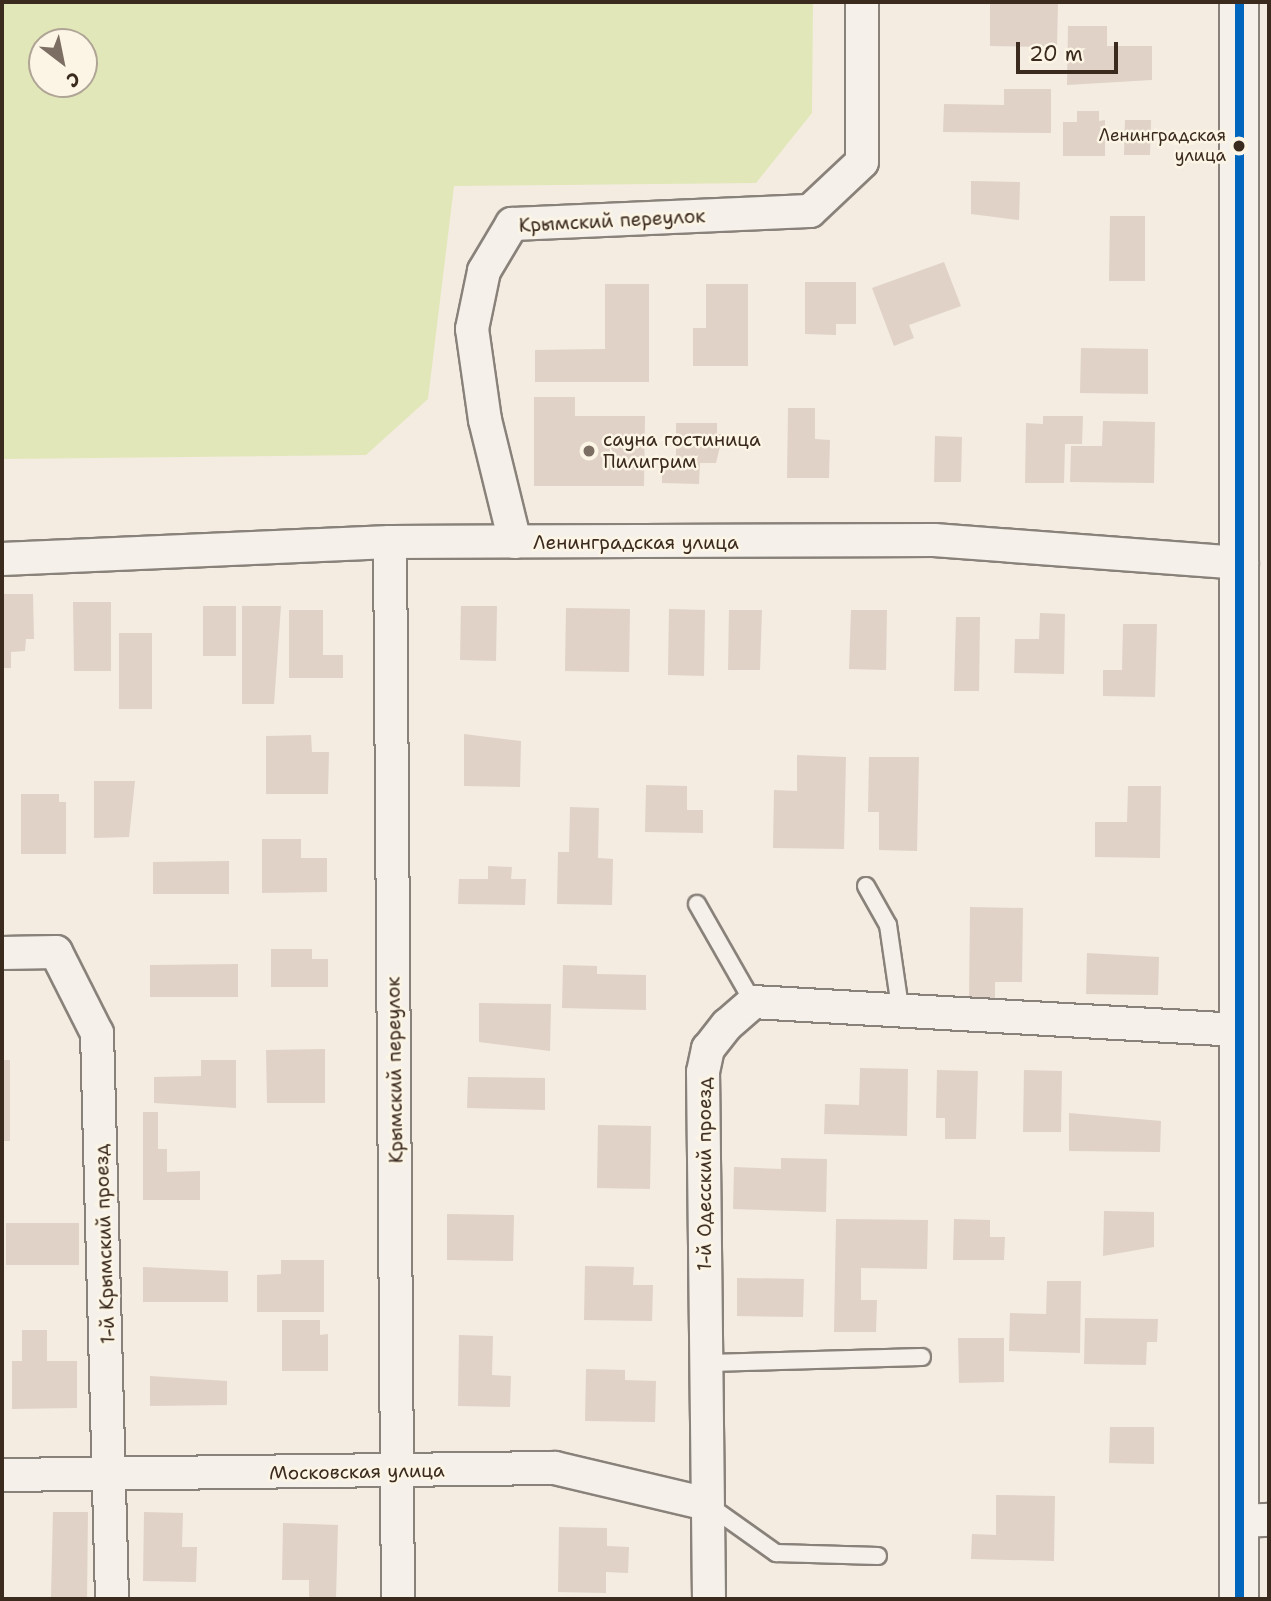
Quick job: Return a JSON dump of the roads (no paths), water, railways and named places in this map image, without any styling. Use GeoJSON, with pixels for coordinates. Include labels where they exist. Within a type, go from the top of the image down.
{"type":"FeatureCollection","features":[{"type":"Feature","properties":{"kind":"street","name":"Крымский переулок"},"geometry":{"type":"LineString","coordinates":[[515,542],[485,420],[472,329],[484,271],[512,223],[810,211],[862,162],[862,2]]}},
{"type":"Feature","properties":{"kind":"street"},"geometry":{"type":"LineString","coordinates":[[1238,2],[1256,563],[1238,1030],[1254,1520],[1239,1599]]}},
{"type":"Feature","properties":{"kind":"street","name":"Ленинградская улица"},"geometry":{"type":"LineString","coordinates":[[2,559],[390,542],[947,540],[1256,563]]}},
{"type":"Feature","properties":{"kind":"street","name":"Крымский переулок"},"geometry":{"type":"LineString","coordinates":[[390,542],[398,1599]]}},
{"type":"Feature","properties":{"kind":"street","name":"1-й Крымский проезд"},"geometry":{"type":"LineString","coordinates":[[2,953],[56,952],[97,1033],[113,1476],[112,1599]]}},
{"type":"Feature","properties":{"kind":"street"},"geometry":{"type":"LineString","coordinates":[[753,1002],[901,1014],[1238,1030]]}},
{"type":"Feature","properties":{"kind":"street","name":"1-й Одесский проезд"},"geometry":{"type":"LineString","coordinates":[[709,1599],[709,1363],[703,1072],[708,1049],[753,1002]]}},
{"type":"Feature","properties":{"kind":"street","name":"Московская улица"},"geometry":{"type":"LineString","coordinates":[[2,1475],[113,1476],[555,1468],[707,1504]]}},
{"type":"Feature","properties":{"kind":"lane"},"geometry":{"type":"LineString","coordinates":[[866,886],[888,925],[901,1014]]}},
{"type":"Feature","properties":{"kind":"lane"},"geometry":{"type":"LineString","coordinates":[[697,904],[753,1002]]}},
{"type":"Feature","properties":{"kind":"lane"},"geometry":{"type":"LineString","coordinates":[[709,1363],[922,1357]]}},
{"type":"Feature","properties":{"kind":"lane"},"geometry":{"type":"LineString","coordinates":[[707,1504],[776,1553],[878,1556]]}},
{"type":"Feature","properties":{"kind":"place","name":"Ленинградская улица"},"geometry":{"type":"Point","coordinates":[1239,146]}},
{"type":"Feature","properties":{"kind":"place","name":"сауна гостиница Пилигрим"},"geometry":{"type":"Point","coordinates":[589,451]}}]}
